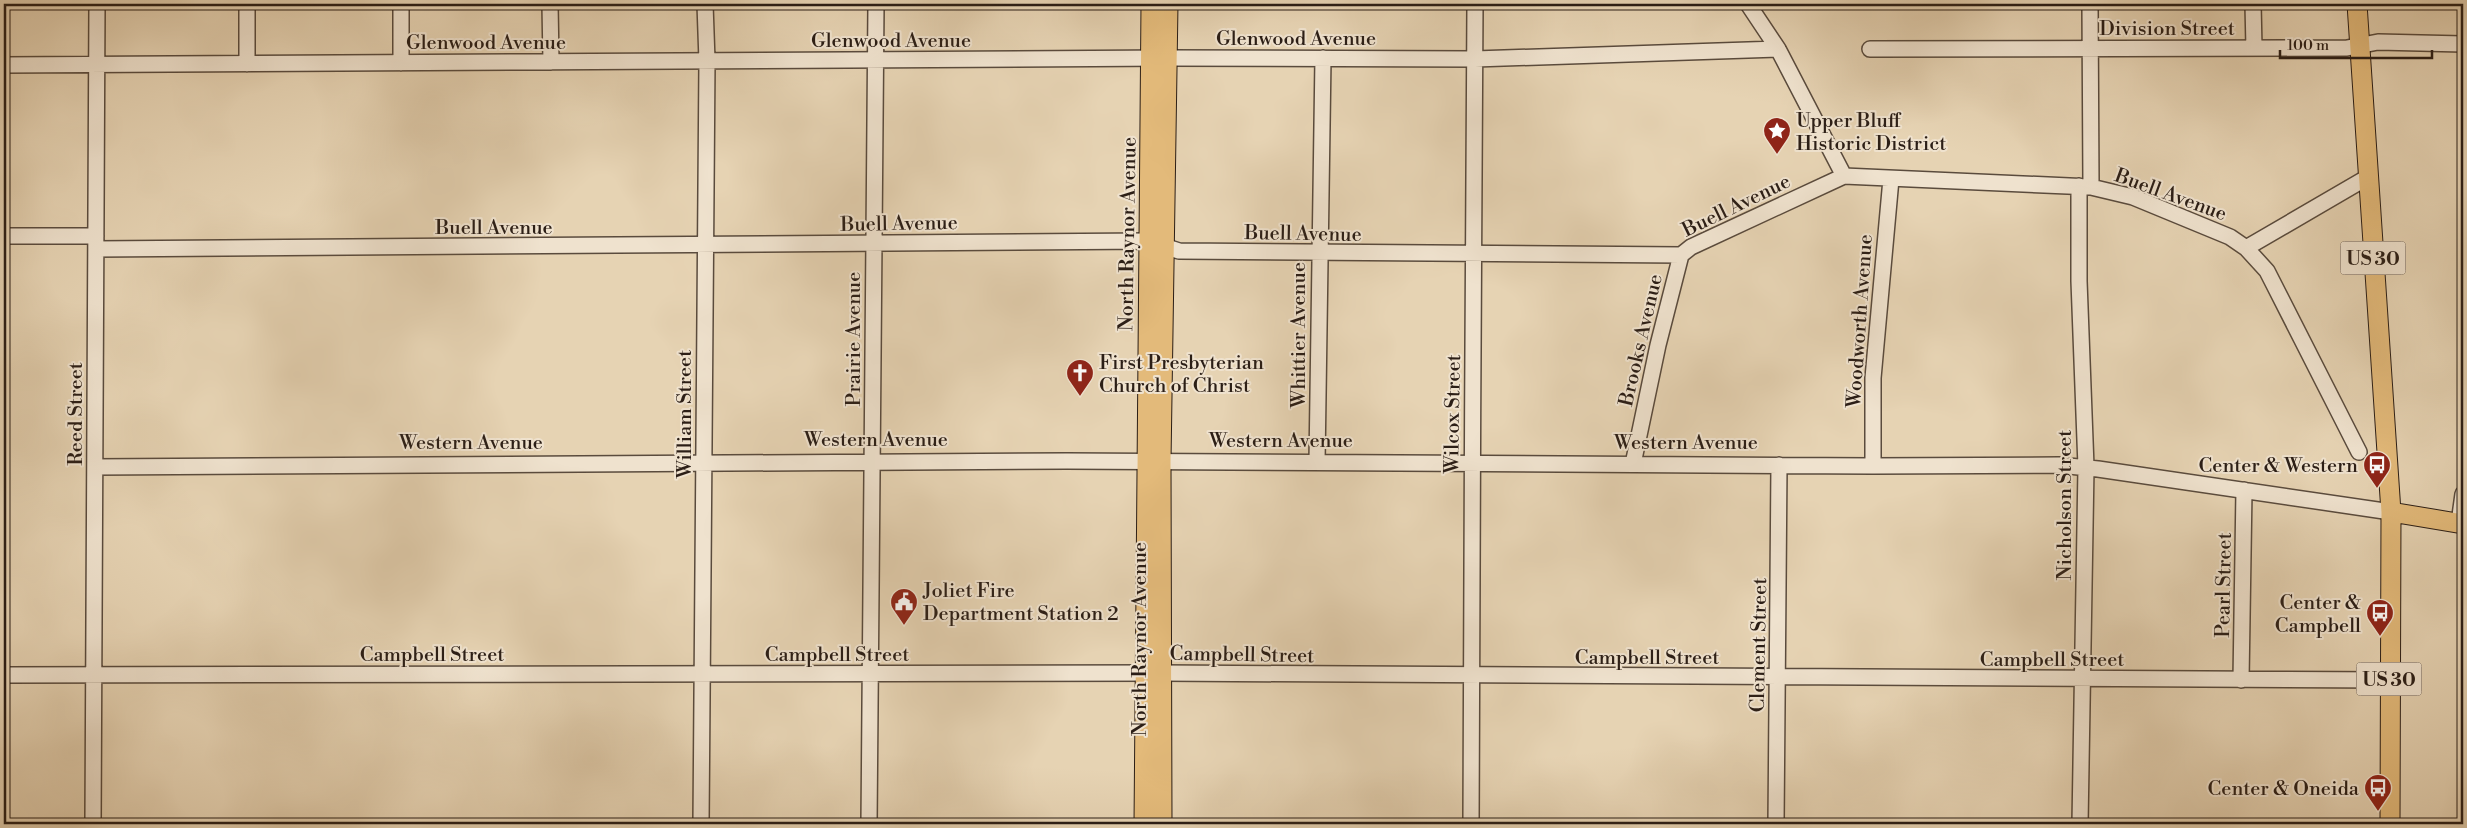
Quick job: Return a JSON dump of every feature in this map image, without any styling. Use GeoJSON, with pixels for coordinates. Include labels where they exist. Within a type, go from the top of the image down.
{"type":"FeatureCollection","features":[{"type":"Feature","properties":{"kind":"main road","name":"North Raynor Avenue"},"geometry":{"type":"LineString","coordinates":[[1152,4],[1160,58]]}},
{"type":"Feature","properties":{"kind":"main road","name":"North Raynor Avenue"},"geometry":{"type":"LineString","coordinates":[[1144,824],[1153,673],[1156,243],[1160,58],[1168,4]]}},
{"type":"Feature","properties":{"kind":"main road","name":"US 30"},"geometry":{"type":"LineString","coordinates":[[2357,4],[2391,512],[2390,824]]}},
{"type":"Feature","properties":{"kind":"main road","name":"Western Avenue"},"geometry":{"type":"LineString","coordinates":[[2391,512],[2461,524]]}},
{"type":"Feature","properties":{"kind":"main road"},"geometry":{"type":"LineString","coordinates":[[2391,534],[2402,523],[2416,516]]}},
{"type":"Feature","properties":{"kind":"main road","name":"North Raynor Avenue"},"geometry":{"type":"LineString","coordinates":[[1153,673],[1162,824]]}},
{"type":"Feature","properties":{"kind":"street","name":"Reed Street"},"geometry":{"type":"LineString","coordinates":[[92,824],[97,4]]}},
{"type":"Feature","properties":{"kind":"street"},"geometry":{"type":"LineString","coordinates":[[247,4],[247,64]]}},
{"type":"Feature","properties":{"kind":"street"},"geometry":{"type":"LineString","coordinates":[[401,4],[402,63]]}},
{"type":"Feature","properties":{"kind":"street"},"geometry":{"type":"LineString","coordinates":[[550,4],[550,62]]}},
{"type":"Feature","properties":{"kind":"street","name":"William Street"},"geometry":{"type":"LineString","coordinates":[[701,824],[705,4]]}},
{"type":"Feature","properties":{"kind":"street","name":"Prairie Avenue"},"geometry":{"type":"LineString","coordinates":[[869,824],[876,4]]}},
{"type":"Feature","properties":{"kind":"street","name":"Wilcox Street"},"geometry":{"type":"LineString","coordinates":[[1471,824],[1470,463],[1474,255],[1475,4]]}},
{"type":"Feature","properties":{"kind":"street"},"geometry":{"type":"LineString","coordinates":[[1748,4],[1778,49],[1844,176]]}},
{"type":"Feature","properties":{"kind":"street","name":"Nicholson Street"},"geometry":{"type":"LineString","coordinates":[[2080,824],[2086,467],[2079,281],[2085,186],[2090,4]]}},
{"type":"Feature","properties":{"kind":"street"},"geometry":{"type":"LineString","coordinates":[[2253,4],[2254,48]]}},
{"type":"Feature","properties":{"kind":"street","name":"Division Street"},"geometry":{"type":"LineString","coordinates":[[1870,49],[2360,47],[2378,42],[2463,44]]}},
{"type":"Feature","properties":{"kind":"street","name":"Glenwood Avenue"},"geometry":{"type":"LineString","coordinates":[[4,65],[1160,58],[1475,59],[1778,49]]}},
{"type":"Feature","properties":{"kind":"street","name":"Whittier Avenue"},"geometry":{"type":"LineString","coordinates":[[1317,462],[1319,254],[1324,58]]}},
{"type":"Feature","properties":{"kind":"street","name":"Buell Avenue"},"geometry":{"type":"LineString","coordinates":[[4,236],[96,243],[705,246],[1156,243],[1179,251],[1319,254],[1680,255],[1690,247],[1844,176],[2085,186],[2133,197],[2230,237],[2246,248],[2267,272],[2359,452]]}},
{"type":"Feature","properties":{"kind":"street"},"geometry":{"type":"LineString","coordinates":[[2246,248],[2368,177]]}},
{"type":"Feature","properties":{"kind":"street","name":"Woodworth Avenue"},"geometry":{"type":"LineString","coordinates":[[1873,466],[1873,378],[1891,179]]}},
{"type":"Feature","properties":{"kind":"street","name":"Brooks Avenue"},"geometry":{"type":"LineString","coordinates":[[1633,464],[1658,345],[1680,255]]}},
{"type":"Feature","properties":{"kind":"street","name":"Western Avenue"},"geometry":{"type":"LineString","coordinates":[[95,468],[704,462],[2059,465],[2086,467],[2391,512]]}},
{"type":"Feature","properties":{"kind":"street","name":"Clement Street"},"geometry":{"type":"LineString","coordinates":[[1776,824],[1780,465]]}},
{"type":"Feature","properties":{"kind":"street","name":"Pearl Street"},"geometry":{"type":"LineString","coordinates":[[2241,680],[2244,490]]}},
{"type":"Feature","properties":{"kind":"street"},"geometry":{"type":"LineString","coordinates":[[2461,524],[2463,494]]}},
{"type":"Feature","properties":{"kind":"street","name":"Campbell Street"},"geometry":{"type":"LineString","coordinates":[[4,675],[1153,673],[2389,680]]}},
{"type":"Feature","properties":{"kind":"place","name":"Upper Bluff Historic District"},"geometry":{"type":"Point","coordinates":[1777,155]}},
{"type":"Feature","properties":{"kind":"place","name":"First Presbyterian Church of Christ"},"geometry":{"type":"Point","coordinates":[1080,397]}},
{"type":"Feature","properties":{"kind":"place","name":"Center & Western"},"geometry":{"type":"Point","coordinates":[2377,489]}},
{"type":"Feature","properties":{"kind":"place","name":"Joliet Fire Department Station 2"},"geometry":{"type":"Point","coordinates":[904,626]}},
{"type":"Feature","properties":{"kind":"place","name":"Center & Campbell"},"geometry":{"type":"Point","coordinates":[2380,637]}},
{"type":"Feature","properties":{"kind":"place","name":"Center & Oneida"},"geometry":{"type":"Point","coordinates":[2378,812]}}]}
